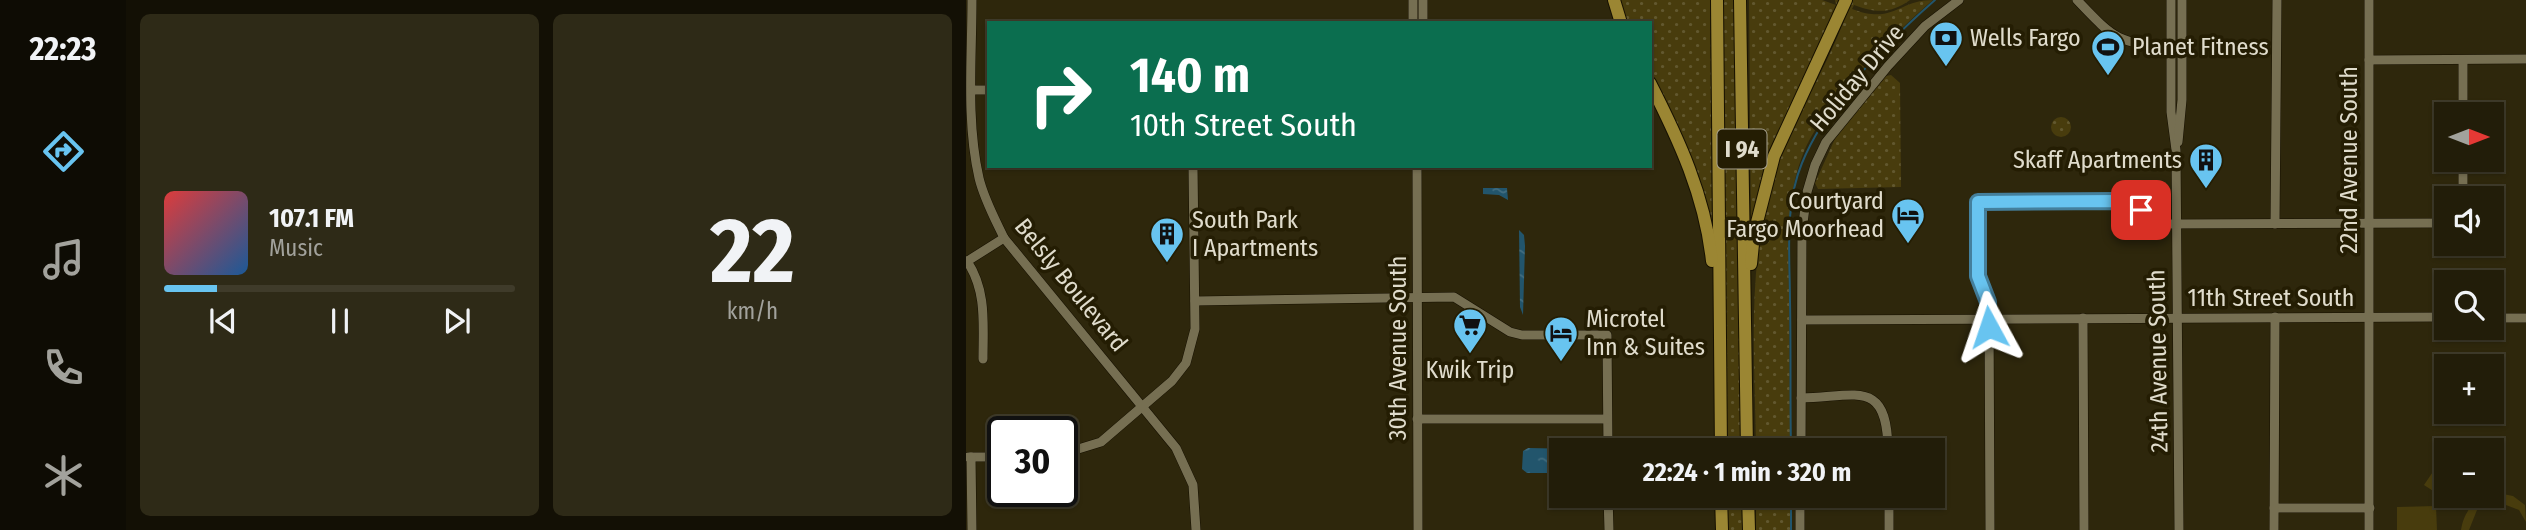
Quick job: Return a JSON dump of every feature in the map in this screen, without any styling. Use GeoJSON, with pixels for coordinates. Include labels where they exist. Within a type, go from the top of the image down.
{"type":"FeatureCollection","features":[{"type":"Feature","properties":{"kind":"highway"},"geometry":{"type":"LineString","coordinates":[[1614,0],[1620,21]]}},
{"type":"Feature","properties":{"kind":"highway","name":"I 94"},"geometry":{"type":"LineString","coordinates":[[1717,0],[1721,438]]}},
{"type":"Feature","properties":{"kind":"highway","name":"I 94"},"geometry":{"type":"LineString","coordinates":[[1740,0],[1747,438]]}},
{"type":"Feature","properties":{"kind":"highway"},"geometry":{"type":"LineString","coordinates":[[1745,298],[1754,234],[1774,156],[1846,0]]}},
{"type":"Feature","properties":{"kind":"highway"},"geometry":{"type":"LineString","coordinates":[[1652,87],[1687,160],[1702,201],[1709,230],[1720,345]]}},
{"type":"Feature","properties":{"kind":"highway"},"geometry":{"type":"LineString","coordinates":[[1721,508],[1722,530]]}},
{"type":"Feature","properties":{"kind":"highway"},"geometry":{"type":"LineString","coordinates":[[1748,508],[1749,530]]}},
{"type":"Feature","properties":{"kind":"street","name":"Belsly Boulevard"},"geometry":{"type":"LineString","coordinates":[[972,0],[972,129],[980,181],[1004,238],[1145,406],[1176,448],[1193,485],[1196,530]]}},
{"type":"Feature","properties":{"kind":"street"},"geometry":{"type":"LineString","coordinates":[[1413,0],[1413,21]]}},
{"type":"Feature","properties":{"kind":"street"},"geometry":{"type":"LineString","coordinates":[[1423,0],[1423,21]]}},
{"type":"Feature","properties":{"kind":"street"},"geometry":{"type":"LineString","coordinates":[[2077,0],[2108,33],[2130,44],[2182,46]]}},
{"type":"Feature","properties":{"kind":"street","name":"24th Avenue South"},"geometry":{"type":"LineString","coordinates":[[2171,0],[2171,95],[2176,150],[2179,530]]}},
{"type":"Feature","properties":{"kind":"street","name":"24th Avenue South"},"geometry":{"type":"LineString","coordinates":[[2176,150],[2182,95],[2182,0]]}},
{"type":"Feature","properties":{"kind":"street"},"geometry":{"type":"LineString","coordinates":[[2275,224],[2277,0]]}},
{"type":"Feature","properties":{"kind":"street","name":"22nd Avenue South"},"geometry":{"type":"LineString","coordinates":[[2368,0],[2369,530]]}},
{"type":"Feature","properties":{"kind":"street","name":"Holiday Drive"},"geometry":{"type":"LineString","coordinates":[[1801,438],[1802,231],[1807,192],[1826,142],[1925,26],[1960,1]]}},
{"type":"Feature","properties":{"kind":"street"},"geometry":{"type":"LineString","coordinates":[[2369,60],[2526,59]]}},
{"type":"Feature","properties":{"kind":"street"},"geometry":{"type":"LineString","coordinates":[[2463,60],[2463,102]]}},
{"type":"Feature","properties":{"kind":"street"},"geometry":{"type":"LineString","coordinates":[[972,90],[987,90]]}},
{"type":"Feature","properties":{"kind":"street"},"geometry":{"type":"LineString","coordinates":[[2171,95],[2182,95]]}},
{"type":"Feature","properties":{"kind":"street"},"geometry":{"type":"LineString","coordinates":[[1078,449],[1101,442],[1172,382],[1186,363],[1195,329],[1193,168]]}},
{"type":"Feature","properties":{"kind":"street","name":"30th Avenue South"},"geometry":{"type":"LineString","coordinates":[[1417,168],[1418,530]]}},
{"type":"Feature","properties":{"kind":"street"},"geometry":{"type":"LineString","coordinates":[[1990,530],[1989,318],[1988,302],[1978,276],[1978,202],[2121,201],[2134,203],[2159,223],[2176,224],[2434,223]]}},
{"type":"Feature","properties":{"kind":"street"},"geometry":{"type":"LineString","coordinates":[[983,359],[983,298],[978,277],[967,262],[1004,238]]}},
{"type":"Feature","properties":{"kind":"street"},"geometry":{"type":"LineString","coordinates":[[1195,301],[1454,297],[1510,332],[1522,335],[1607,335],[1608,438]]}},
{"type":"Feature","properties":{"kind":"street"},"geometry":{"type":"LineString","coordinates":[[2274,530],[2275,317]]}},
{"type":"Feature","properties":{"kind":"street","name":"11th Street South"},"geometry":{"type":"LineString","coordinates":[[1802,320],[2434,317]]}},
{"type":"Feature","properties":{"kind":"street"},"geometry":{"type":"LineString","coordinates":[[2084,318],[2084,530]]}},
{"type":"Feature","properties":{"kind":"street"},"geometry":{"type":"LineString","coordinates":[[2504,318],[2526,318]]}},
{"type":"Feature","properties":{"kind":"street"},"geometry":{"type":"LineString","coordinates":[[1801,398],[1861,396],[1883,407],[1887,438]]}},
{"type":"Feature","properties":{"kind":"street"},"geometry":{"type":"LineString","coordinates":[[1417,419],[1607,419]]}},
{"type":"Feature","properties":{"kind":"street"},"geometry":{"type":"LineString","coordinates":[[972,530],[968,457],[987,457]]}},
{"type":"Feature","properties":{"kind":"street"},"geometry":{"type":"LineString","coordinates":[[1608,508],[1609,530]]}},
{"type":"Feature","properties":{"kind":"street"},"geometry":{"type":"LineString","coordinates":[[1800,508],[1800,530]]}},
{"type":"Feature","properties":{"kind":"street"},"geometry":{"type":"LineString","coordinates":[[1889,508],[1889,530]]}},
{"type":"Feature","properties":{"kind":"street"},"geometry":{"type":"LineString","coordinates":[[2274,508],[2370,508]]}},
{"type":"Feature","properties":{"kind":"green space"},"geometry":{"type":"Polygon","coordinates":[[[1617,0],[1710,0],[1712,229],[1677,128],[1652,77],[1652,21],[1625,21],[1617,0]]]}},
{"type":"Feature","properties":{"kind":"green space"},"geometry":{"type":"Polygon","coordinates":[[[1723,0],[1736,0],[1741,438],[1727,438],[1723,0]]]}},
{"type":"Feature","properties":{"kind":"green space"},"geometry":{"type":"Polygon","coordinates":[[[1749,0],[1822,0],[1836,5],[1835,0],[1842,0],[1751,230],[1749,0]]]}},
{"type":"Feature","properties":{"kind":"green space"},"geometry":{"type":"Polygon","coordinates":[[[1851,0],[1910,0],[1889,10],[1869,10],[1854,5],[1852,9],[1877,14],[1933,0],[1879,51],[1842,92],[1826,113],[1803,154],[1793,188],[1789,224],[1790,438],[1756,438],[1755,280],[1764,213],[1781,157],[1851,0]]]}},
{"type":"Feature","properties":{"kind":"green space"},"geometry":{"type":"Polygon","coordinates":[[[1891,75],[1900,83],[1901,187],[1818,189],[1815,183],[1838,132],[1886,76],[1891,75]]]}},
{"type":"Feature","properties":{"kind":"green space"},"geometry":{"type":"Polygon","coordinates":[[[2057,117],[2065,117],[2071,127],[2065,137],[2057,137],[2051,131],[2051,123],[2057,117]]]}},
{"type":"Feature","properties":{"kind":"green space"},"geometry":{"type":"Polygon","coordinates":[[[2434,470],[2434,491],[2424,485],[2434,470]]]}},
{"type":"Feature","properties":{"kind":"green space"},"geometry":{"type":"Polygon","coordinates":[[[2504,494],[2513,496],[2525,505],[2526,522],[2519,510],[2504,504],[2504,494]]]}},
{"type":"Feature","properties":{"kind":"green space"},"geometry":{"type":"Polygon","coordinates":[[[2434,506],[2437,530],[2397,530],[2397,507],[2434,506]]]}},
{"type":"Feature","properties":{"kind":"green space"},"geometry":{"type":"Polygon","coordinates":[[[1727,508],[1742,508],[1742,530],[1728,530],[1727,508]]]}},
{"type":"Feature","properties":{"kind":"green space"},"geometry":{"type":"Polygon","coordinates":[[[1756,508],[1790,508],[1790,530],[1756,530],[1756,508]]]}},
{"type":"Feature","properties":{"kind":"green space"},"geometry":{"type":"Polygon","coordinates":[[[2482,508],[2477,510],[2469,530],[2461,530],[2463,522],[2469,510],[2482,508]]]}},
{"type":"Feature","properties":{"kind":"water"},"geometry":{"type":"Polygon","coordinates":[[[1483,188],[1507,188],[1508,200],[1499,195],[1483,194],[1483,188]]]}},
{"type":"Feature","properties":{"kind":"water"},"geometry":{"type":"Polygon","coordinates":[[[1519,230],[1524,235],[1525,246],[1523,315],[1520,307],[1519,230]]]}},
{"type":"Feature","properties":{"kind":"water"},"geometry":{"type":"Polygon","coordinates":[[[1528,448],[1549,448],[1549,473],[1527,473],[1522,469],[1523,451],[1528,448]]]}},
{"type":"Feature","properties":{"kind":"waterway"},"geometry":{"type":"LineString","coordinates":[[1791,438],[1789,231],[1796,179],[1813,140],[1842,96],[1878,54],[1935,0]]}},
{"type":"Feature","properties":{"kind":"waterway"},"geometry":{"type":"LineString","coordinates":[[1791,508],[1791,530]]}},
{"type":"Feature","properties":{"kind":"place","name":"Wells Fargo"},"geometry":{"type":"Point","coordinates":[1946,68]}},
{"type":"Feature","properties":{"kind":"place","name":"Planet Fitness"},"geometry":{"type":"Point","coordinates":[2108,77]}},
{"type":"Feature","properties":{"kind":"place","name":"Skaff Apartments"},"geometry":{"type":"Point","coordinates":[2206,190]}},
{"type":"Feature","properties":{"kind":"place","name":"Courtyard Fargo Moorhead"},"geometry":{"type":"Point","coordinates":[1908,245]}},
{"type":"Feature","properties":{"kind":"place","name":"South Park I Apartments"},"geometry":{"type":"Point","coordinates":[1167,264]}},
{"type":"Feature","properties":{"kind":"place","name":"Kwik Trip"},"geometry":{"type":"Point","coordinates":[1470,355]}},
{"type":"Feature","properties":{"kind":"place","name":"Microtel Inn & Suites"},"geometry":{"type":"Point","coordinates":[1561,363]}},
{"type":"Feature","properties":{"kind":"route"},"geometry":{"type":"LineString","coordinates":[[1989,327],[1988,302],[1978,276],[1978,202],[2121,201],[2134,203],[2141,210]]}}]}
